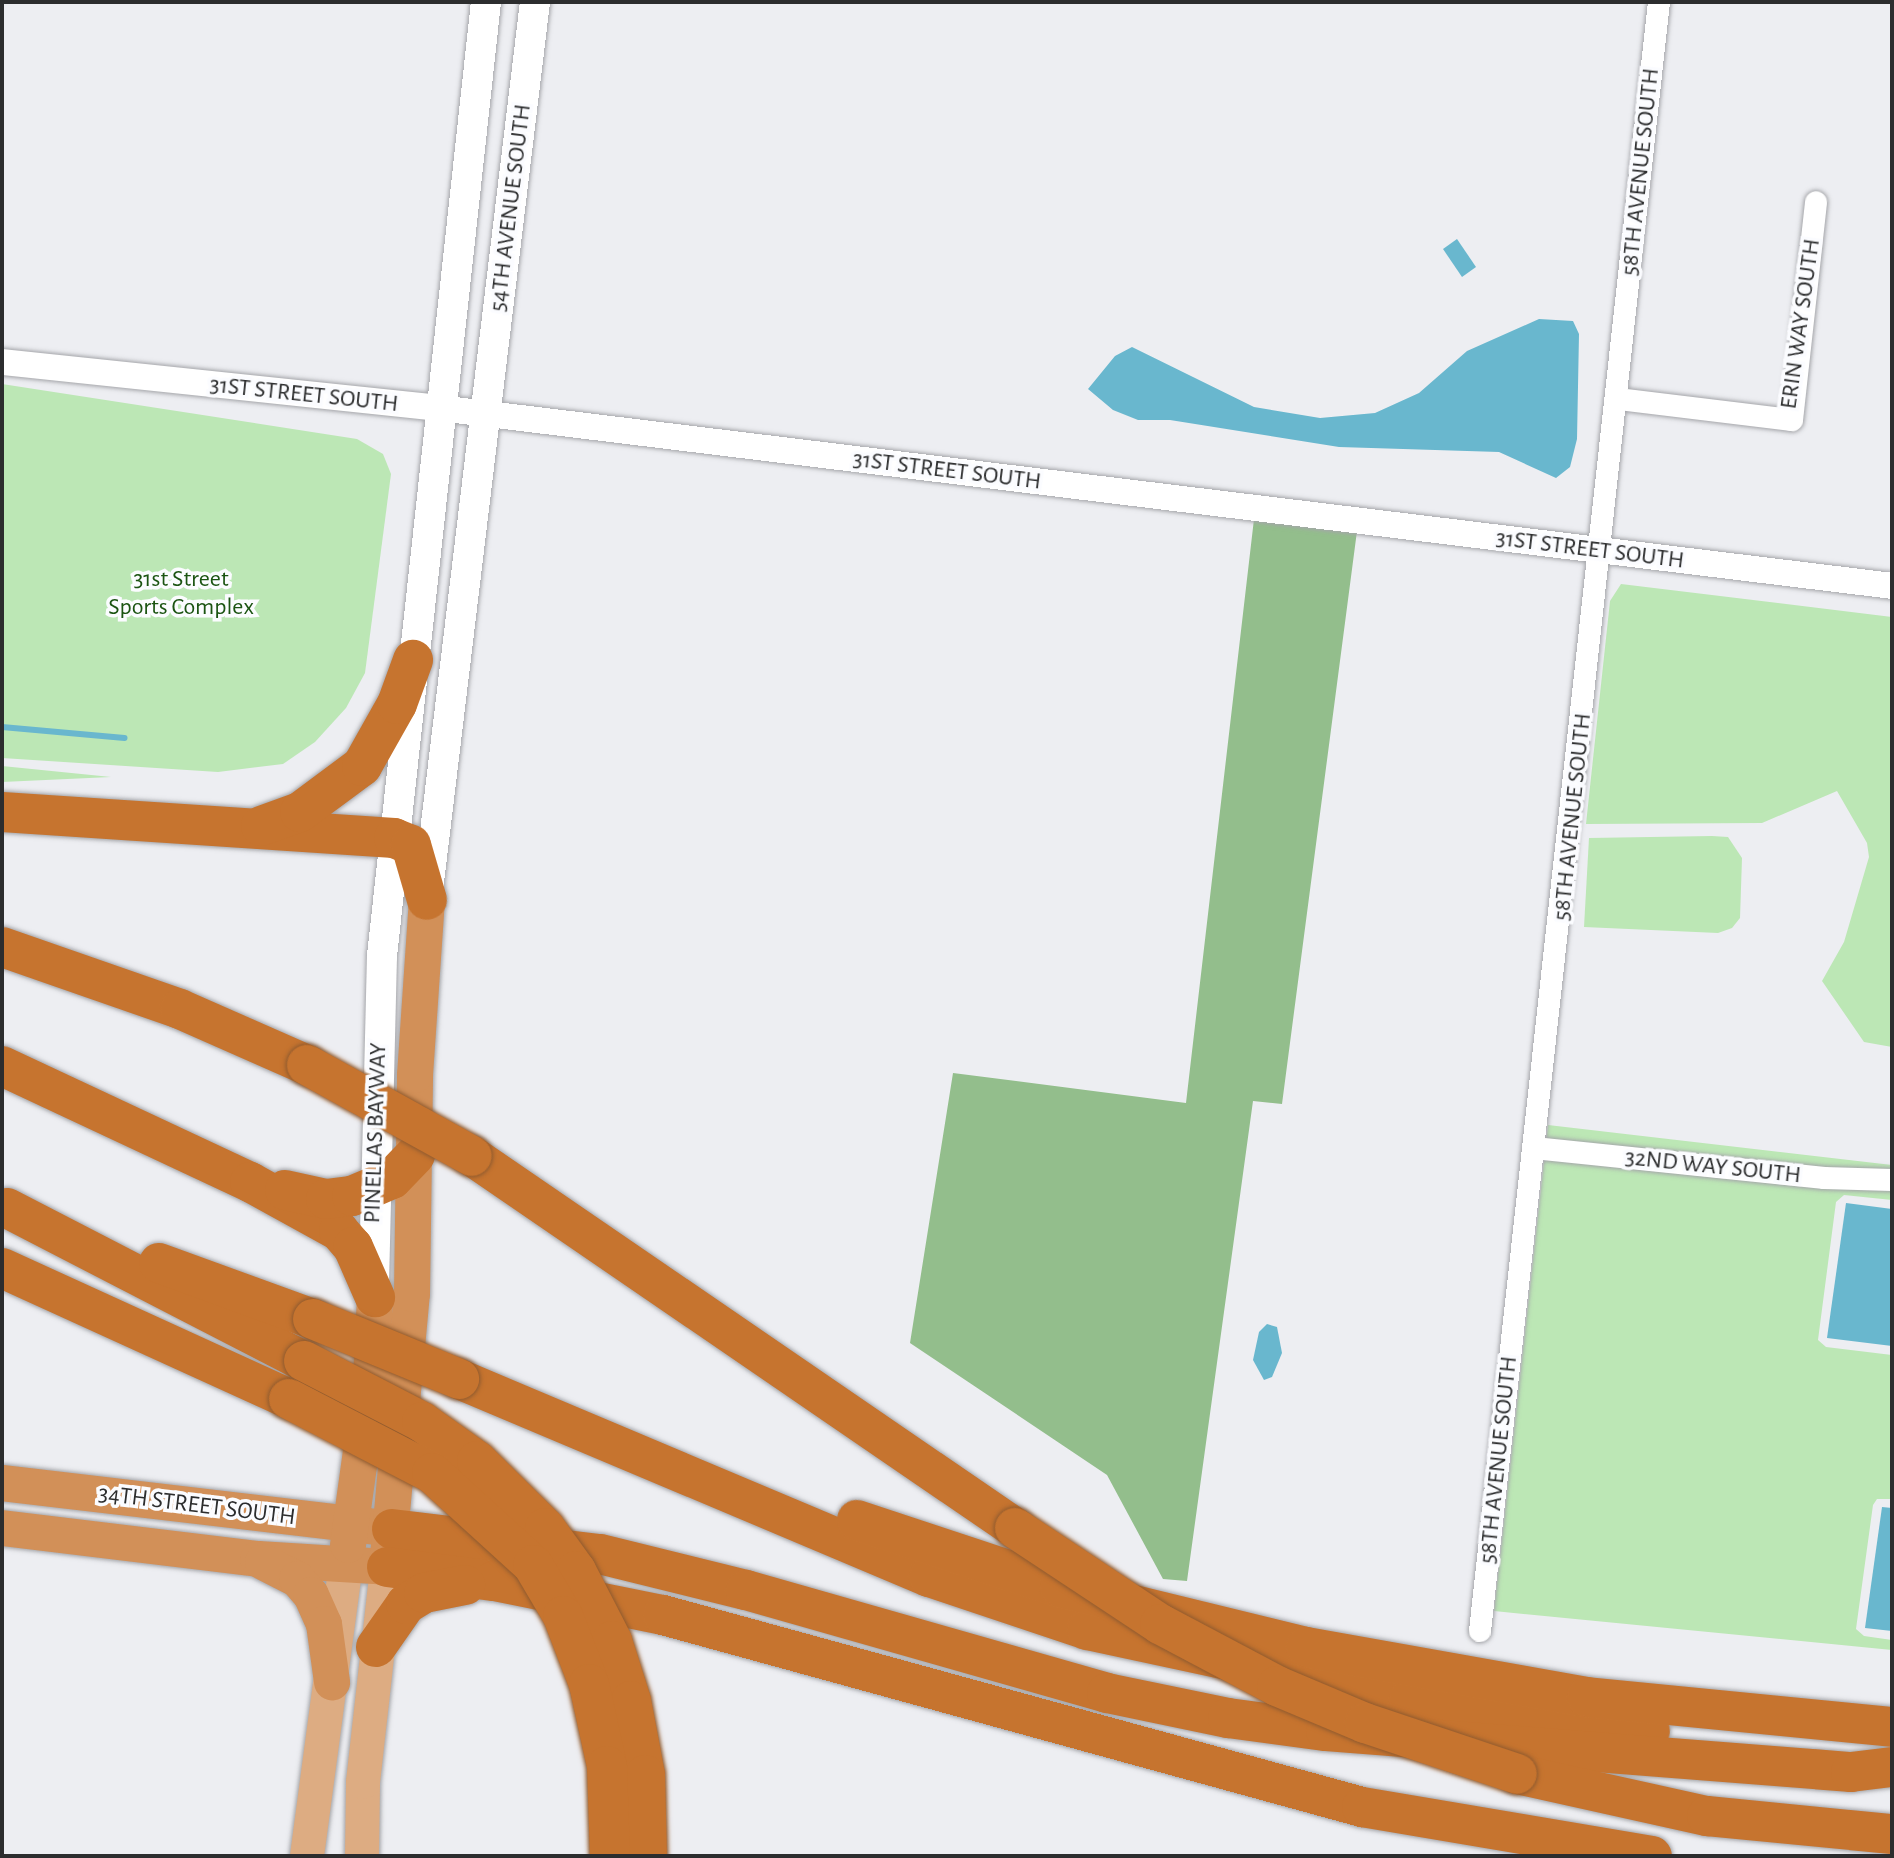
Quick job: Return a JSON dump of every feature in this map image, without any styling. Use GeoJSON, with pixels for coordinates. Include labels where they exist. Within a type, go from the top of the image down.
{"type":"FeatureCollection","features":[{"type":"Feature","properties":{"kind":"highway"},"geometry":{"type":"LineString","coordinates":[[251,829],[300,812],[362,766],[397,704],[413,660]]}},
{"type":"Feature","properties":{"kind":"highway"},"geometry":{"type":"LineString","coordinates":[[2,812],[394,838],[411,845],[427,900]]}},
{"type":"Feature","properties":{"kind":"highway","name":"PINELLAS BAYWAY"},"geometry":{"type":"LineString","coordinates":[[387,1567],[412,1294],[415,1075],[427,900]]}},
{"type":"Feature","properties":{"kind":"highway"},"geometry":{"type":"LineString","coordinates":[[2,947],[180,1009],[307,1065],[472,1156],[1160,1624],[1277,1686],[1365,1723],[1517,1774],[1707,1816],[1892,1834]]}},
{"type":"Feature","properties":{"kind":"highway"},"geometry":{"type":"LineString","coordinates":[[2,1066],[250,1182],[339,1231],[353,1247],[375,1297]]}},
{"type":"Feature","properties":{"kind":"highway"},"geometry":{"type":"LineString","coordinates":[[250,1182],[326,1199],[373,1188],[392,1179],[415,1155]]}},
{"type":"Feature","properties":{"kind":"highway"},"geometry":{"type":"LineString","coordinates":[[4,1207],[313,1319],[729,1488],[929,1577],[1087,1630],[1237,1666],[1409,1699],[1892,1760]]}},
{"type":"Feature","properties":{"kind":"highway"},"geometry":{"type":"LineString","coordinates":[[4,1207],[422,1422],[477,1461],[545,1528],[576,1571],[612,1641],[631,1701],[645,1775],[647,1856]]}},
{"type":"Feature","properties":{"kind":"highway"},"geometry":{"type":"LineString","coordinates":[[2,1268],[289,1399],[432,1473],[533,1565],[563,1616],[589,1684],[607,1766],[610,1856]]}},
{"type":"Feature","properties":{"kind":"highway","name":"PINELLAS BAYWAY"},"geometry":{"type":"LineString","coordinates":[[346,1563],[371,1379],[375,1297]]}},
{"type":"Feature","properties":{"kind":"highway","name":"34TH STREET SOUTH"},"geometry":{"type":"LineString","coordinates":[[2,1483],[392,1529]]}},
{"type":"Feature","properties":{"kind":"highway"},"geometry":{"type":"LineString","coordinates":[[729,1488],[833,1512],[1060,1587],[1306,1647],[1587,1697],[1892,1727]]}},
{"type":"Feature","properties":{"kind":"highway","name":"34TH STREET SOUTH"},"geometry":{"type":"LineString","coordinates":[[2,1528],[258,1559],[387,1567]]}},
{"type":"Feature","properties":{"kind":"highway"},"geometry":{"type":"LineString","coordinates":[[392,1529],[600,1554],[746,1590],[1107,1693],[1228,1718],[1326,1731],[1851,1772],[1892,1767]]}},
{"type":"Feature","properties":{"kind":"highway"},"geometry":{"type":"LineString","coordinates":[[258,1559],[297,1579],[311,1595],[324,1624],[332,1682]]}},
{"type":"Feature","properties":{"kind":"highway"},"geometry":{"type":"LineString","coordinates":[[387,1567],[494,1581],[663,1615],[1362,1807],[1652,1856]]}},
{"type":"Feature","properties":{"kind":"highway"},"geometry":{"type":"LineString","coordinates":[[376,1647],[397,1612],[424,1593],[494,1581]]}},
{"type":"Feature","properties":{"kind":"main road","name":"54TH AVENUE SOUTH"},"geometry":{"type":"LineString","coordinates":[[439,408],[486,2]]}},
{"type":"Feature","properties":{"kind":"main road","name":"54TH AVENUE SOUTH"},"geometry":{"type":"LineString","coordinates":[[487,414],[535,2]]}},
{"type":"Feature","properties":{"kind":"main road","name":"PINELLAS BAYWAY"},"geometry":{"type":"LineString","coordinates":[[375,1297],[373,1188],[382,956],[439,408]]}},
{"type":"Feature","properties":{"kind":"main road","name":"PINELLAS BAYWAY"},"geometry":{"type":"LineString","coordinates":[[427,900],[487,414]]}},
{"type":"Feature","properties":{"kind":"main road","name":"PINELLAS BAYWAY"},"geometry":{"type":"LineString","coordinates":[[307,1856],[346,1563]]}},
{"type":"Feature","properties":{"kind":"main road","name":"PINELLAS BAYWAY"},"geometry":{"type":"LineString","coordinates":[[362,1856],[363,1782],[387,1567]]}},
{"type":"Feature","properties":{"kind":"street","name":"58TH AVENUE SOUTH"},"geometry":{"type":"LineString","coordinates":[[1480,1631],[1602,552],[1659,2]]}},
{"type":"Feature","properties":{"kind":"street","name":"ERIN WAY SOUTH"},"geometry":{"type":"LineString","coordinates":[[1618,399],[1792,420],[1816,202]]}},
{"type":"Feature","properties":{"kind":"street","name":"31ST STREET SOUTH"},"geometry":{"type":"LineString","coordinates":[[2,362],[439,408],[1892,586]]}},
{"type":"Feature","properties":{"kind":"street","name":"32ND WAY SOUTH"},"geometry":{"type":"LineString","coordinates":[[1534,1148],[1824,1178],[1892,1180]]}},
{"type":"Feature","properties":{"kind":"green space","name":"31st Street Sports Complex"},"geometry":{"type":"Polygon","coordinates":[[[2,384],[357,439],[383,454],[391,474],[365,673],[346,708],[315,742],[283,764],[218,772],[2,758],[2,384]]]}},
{"type":"Feature","properties":{"kind":"green space"},"geometry":{"type":"Polygon","coordinates":[[[1254,519],[1357,531],[1282,1104],[1253,1101],[1187,1581],[1163,1579],[1107,1475],[910,1343],[953,1073],[1186,1103],[1254,519]]]}},
{"type":"Feature","properties":{"kind":"green space"},"geometry":{"type":"Polygon","coordinates":[[[1621,584],[1892,617],[1892,1047],[1864,1042],[1822,981],[1844,942],[1869,857],[1867,843],[1837,791],[1762,823],[1586,824],[1610,601],[1621,584]]]}},
{"type":"Feature","properties":{"kind":"green space"},"geometry":{"type":"Polygon","coordinates":[[[2,766],[111,777],[2,782],[2,766]]]}},
{"type":"Feature","properties":{"kind":"green space"},"geometry":{"type":"Polygon","coordinates":[[[1728,837],[1742,858],[1740,918],[1732,928],[1718,933],[1584,927],[1589,838],[1728,837]]]}},
{"type":"Feature","properties":{"kind":"green space"},"geometry":{"type":"Polygon","coordinates":[[[1548,1125],[1892,1165],[1892,1200],[1844,1195],[1836,1202],[1818,1340],[1826,1347],[1892,1355],[1892,1499],[1877,1499],[1873,1505],[1856,1629],[1864,1636],[1892,1640],[1892,1650],[1494,1611],[1548,1125]]]}},
{"type":"Feature","properties":{"kind":"water"},"geometry":{"type":"Polygon","coordinates":[[[1457,239],[1476,267],[1462,277],[1443,249],[1457,239]]]}},
{"type":"Feature","properties":{"kind":"water"},"geometry":{"type":"Polygon","coordinates":[[[1539,319],[1573,321],[1579,334],[1577,439],[1570,467],[1556,478],[1499,452],[1339,447],[1170,420],[1138,420],[1113,410],[1088,389],[1115,356],[1132,347],[1254,407],[1320,418],[1375,413],[1419,393],[1467,351],[1539,319]]]}},
{"type":"Feature","properties":{"kind":"water"},"geometry":{"type":"Polygon","coordinates":[[[1846,1203],[1892,1209],[1892,1346],[1827,1338],[1846,1203]]]}},
{"type":"Feature","properties":{"kind":"water"},"geometry":{"type":"Polygon","coordinates":[[[1267,1324],[1277,1327],[1282,1353],[1272,1377],[1264,1380],[1253,1360],[1259,1332],[1267,1324]]]}},
{"type":"Feature","properties":{"kind":"water"},"geometry":{"type":"Polygon","coordinates":[[[1882,1507],[1892,1508],[1892,1631],[1865,1628],[1882,1507]]]}},
{"type":"Feature","properties":{"kind":"waterway"},"geometry":{"type":"LineString","coordinates":[[2,727],[125,738]]}}]}
